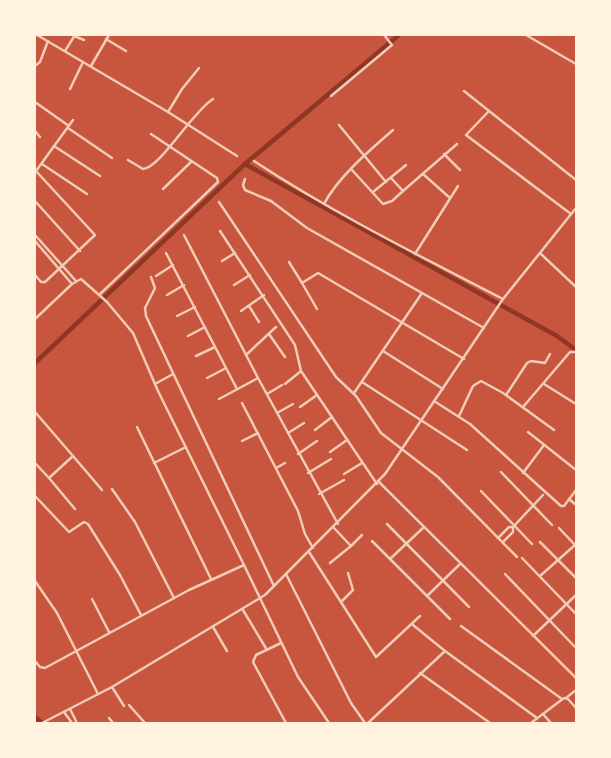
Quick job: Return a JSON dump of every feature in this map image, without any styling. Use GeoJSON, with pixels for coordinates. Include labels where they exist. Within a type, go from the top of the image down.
{"type":"FeatureCollection","features":[{"type":"Feature","properties":{"kind":"street"},"geometry":{"type":"LineString","coordinates":[[37,35],[168,112],[237,156]]}},
{"type":"Feature","properties":{"kind":"street"},"geometry":{"type":"LineString","coordinates":[[91,66],[109,35]]}},
{"type":"Feature","properties":{"kind":"street"},"geometry":{"type":"LineString","coordinates":[[331,96],[390,44],[384,35]]}},
{"type":"Feature","properties":{"kind":"street"},"geometry":{"type":"LineString","coordinates":[[526,35],[576,64]]}},
{"type":"Feature","properties":{"kind":"street"},"geometry":{"type":"LineString","coordinates":[[65,51],[74,36],[84,40]]}},
{"type":"Feature","properties":{"kind":"street"},"geometry":{"type":"LineString","coordinates":[[106,39],[126,51]]}},
{"type":"Feature","properties":{"kind":"street"},"geometry":{"type":"LineString","coordinates":[[35,66],[40,62],[48,41]]}},
{"type":"Feature","properties":{"kind":"street"},"geometry":{"type":"LineString","coordinates":[[70,89],[83,62]]}},
{"type":"Feature","properties":{"kind":"street"},"geometry":{"type":"LineString","coordinates":[[168,112],[182,89],[199,68]]}},
{"type":"Feature","properties":{"kind":"street"},"geometry":{"type":"LineString","coordinates":[[464,91],[576,180]]}},
{"type":"Feature","properties":{"kind":"street"},"geometry":{"type":"LineString","coordinates":[[128,160],[146,170],[169,147],[201,107],[213,99]]}},
{"type":"Feature","properties":{"kind":"street"},"geometry":{"type":"LineString","coordinates":[[35,102],[112,158]]}},
{"type":"Feature","properties":{"kind":"street"},"geometry":{"type":"LineString","coordinates":[[488,111],[466,135],[571,214]]}},
{"type":"Feature","properties":{"kind":"street"},"geometry":{"type":"LineString","coordinates":[[35,275],[43,283],[80,251],[95,235],[35,171],[73,120]]}},
{"type":"Feature","properties":{"kind":"street"},"geometry":{"type":"LineString","coordinates":[[339,125],[366,155],[386,182]]}},
{"type":"Feature","properties":{"kind":"street"},"geometry":{"type":"LineString","coordinates":[[324,204],[330,193],[393,130]]}},
{"type":"Feature","properties":{"kind":"street"},"geometry":{"type":"LineString","coordinates":[[35,131],[40,137]]}},
{"type":"Feature","properties":{"kind":"street"},"geometry":{"type":"LineString","coordinates":[[100,296],[217,185],[217,178],[151,134]]}},
{"type":"Feature","properties":{"kind":"street"},"geometry":{"type":"LineString","coordinates":[[352,170],[374,192],[380,202],[386,204],[457,144]]}},
{"type":"Feature","properties":{"kind":"street"},"geometry":{"type":"LineString","coordinates":[[54,146],[100,176]]}},
{"type":"Feature","properties":{"kind":"street"},"geometry":{"type":"LineString","coordinates":[[444,154],[460,170]]}},
{"type":"Feature","properties":{"kind":"street"},"geometry":{"type":"LineString","coordinates":[[163,189],[191,161]]}},
{"type":"Feature","properties":{"kind":"street"},"geometry":{"type":"LineString","coordinates":[[254,161],[324,204],[502,300]]}},
{"type":"Feature","properties":{"kind":"street"},"geometry":{"type":"LineString","coordinates":[[42,164],[87,194]]}},
{"type":"Feature","properties":{"kind":"street"},"geometry":{"type":"LineString","coordinates":[[374,192],[406,165]]}},
{"type":"Feature","properties":{"kind":"street"},"geometry":{"type":"LineString","coordinates":[[423,174],[450,198]]}},
{"type":"Feature","properties":{"kind":"street"},"geometry":{"type":"LineString","coordinates":[[391,178],[403,191]]}},
{"type":"Feature","properties":{"kind":"street"},"geometry":{"type":"LineString","coordinates":[[245,179],[243,185],[245,190],[271,201],[307,228],[484,328]]}},
{"type":"Feature","properties":{"kind":"street"},"geometry":{"type":"LineString","coordinates":[[415,254],[458,186]]}},
{"type":"Feature","properties":{"kind":"street"},"geometry":{"type":"LineString","coordinates":[[35,201],[80,251]]}},
{"type":"Feature","properties":{"kind":"street"},"geometry":{"type":"LineString","coordinates":[[218,202],[336,377],[354,393],[381,433],[438,477],[517,557]]}},
{"type":"Feature","properties":{"kind":"street"},"geometry":{"type":"LineString","coordinates":[[43,722],[112,687],[243,610],[260,599],[274,586],[378,483],[464,359],[502,300],[576,208]]}},
{"type":"Feature","properties":{"kind":"street"},"geometry":{"type":"LineString","coordinates":[[220,230],[295,345],[301,371],[378,483],[576,678]]}},
{"type":"Feature","properties":{"kind":"street"},"geometry":{"type":"LineString","coordinates":[[35,235],[76,281]]}},
{"type":"Feature","properties":{"kind":"street"},"geometry":{"type":"LineString","coordinates":[[184,235],[319,494],[338,524]]}},
{"type":"Feature","properties":{"kind":"street"},"geometry":{"type":"LineString","coordinates":[[35,241],[72,284]]}},
{"type":"Feature","properties":{"kind":"street"},"geometry":{"type":"LineString","coordinates":[[166,253],[238,389]]}},
{"type":"Feature","properties":{"kind":"street"},"geometry":{"type":"LineString","coordinates":[[222,261],[235,253]]}},
{"type":"Feature","properties":{"kind":"street"},"geometry":{"type":"LineString","coordinates":[[540,253],[576,287]]}},
{"type":"Feature","properties":{"kind":"street"},"geometry":{"type":"LineString","coordinates":[[289,262],[317,309]]}},
{"type":"Feature","properties":{"kind":"street"},"geometry":{"type":"LineString","coordinates":[[156,276],[173,265]]}},
{"type":"Feature","properties":{"kind":"street"},"geometry":{"type":"LineString","coordinates":[[302,283],[318,273],[464,359]]}},
{"type":"Feature","properties":{"kind":"street"},"geometry":{"type":"LineString","coordinates":[[234,285],[250,275]]}},
{"type":"Feature","properties":{"kind":"street"},"geometry":{"type":"LineString","coordinates":[[150,277],[155,288],[145,311],[274,586]]}},
{"type":"Feature","properties":{"kind":"street"},"geometry":{"type":"LineString","coordinates":[[35,318],[72,284],[81,279],[107,302],[130,328],[155,384],[298,677],[329,723]]}},
{"type":"Feature","properties":{"kind":"street"},"geometry":{"type":"LineString","coordinates":[[167,296],[184,285]]}},
{"type":"Feature","properties":{"kind":"street"},"geometry":{"type":"LineString","coordinates":[[354,393],[422,292]]}},
{"type":"Feature","properties":{"kind":"street"},"geometry":{"type":"LineString","coordinates":[[241,311],[264,295]]}},
{"type":"Feature","properties":{"kind":"street"},"geometry":{"type":"LineString","coordinates":[[249,306],[259,322]]}},
{"type":"Feature","properties":{"kind":"street"},"geometry":{"type":"LineString","coordinates":[[177,316],[195,307]]}},
{"type":"Feature","properties":{"kind":"street"},"geometry":{"type":"LineString","coordinates":[[188,336],[206,327]]}},
{"type":"Feature","properties":{"kind":"street"},"geometry":{"type":"LineString","coordinates":[[246,355],[276,327]]}},
{"type":"Feature","properties":{"kind":"street"},"geometry":{"type":"LineString","coordinates":[[269,334],[285,357]]}},
{"type":"Feature","properties":{"kind":"street"},"geometry":{"type":"LineString","coordinates":[[196,356],[216,347]]}},
{"type":"Feature","properties":{"kind":"street"},"geometry":{"type":"LineString","coordinates":[[383,351],[443,389]]}},
{"type":"Feature","properties":{"kind":"street"},"geometry":{"type":"LineString","coordinates":[[523,407],[570,352],[576,352]]}},
{"type":"Feature","properties":{"kind":"street"},"geometry":{"type":"LineString","coordinates":[[506,395],[527,363],[531,360],[545,363],[550,354]]}},
{"type":"Feature","properties":{"kind":"street"},"geometry":{"type":"LineString","coordinates":[[207,378],[226,368]]}},
{"type":"Feature","properties":{"kind":"street"},"geometry":{"type":"LineString","coordinates":[[267,394],[283,385],[301,371]]}},
{"type":"Feature","properties":{"kind":"street"},"geometry":{"type":"LineString","coordinates":[[155,384],[173,374]]}},
{"type":"Feature","properties":{"kind":"street"},"geometry":{"type":"LineString","coordinates":[[219,399],[258,378]]}},
{"type":"Feature","properties":{"kind":"street"},"geometry":{"type":"LineString","coordinates":[[362,382],[467,450]]}},
{"type":"Feature","properties":{"kind":"street"},"geometry":{"type":"LineString","coordinates":[[460,416],[473,386],[477,382],[483,382],[506,395],[554,430]]}},
{"type":"Feature","properties":{"kind":"street"},"geometry":{"type":"LineString","coordinates":[[544,384],[576,404]]}},
{"type":"Feature","properties":{"kind":"street"},"geometry":{"type":"LineString","coordinates":[[300,407],[317,395]]}},
{"type":"Feature","properties":{"kind":"street"},"geometry":{"type":"LineString","coordinates":[[434,401],[460,416],[561,506],[576,490]]}},
{"type":"Feature","properties":{"kind":"street"},"geometry":{"type":"LineString","coordinates":[[242,402],[298,511],[305,534],[313,548]]}},
{"type":"Feature","properties":{"kind":"street"},"geometry":{"type":"LineString","coordinates":[[277,414],[293,404]]}},
{"type":"Feature","properties":{"kind":"street"},"geometry":{"type":"LineString","coordinates":[[35,412],[102,490]]}},
{"type":"Feature","properties":{"kind":"street"},"geometry":{"type":"LineString","coordinates":[[315,430],[332,417]]}},
{"type":"Feature","properties":{"kind":"street"},"geometry":{"type":"LineString","coordinates":[[288,433],[304,422]]}},
{"type":"Feature","properties":{"kind":"street"},"geometry":{"type":"LineString","coordinates":[[138,427],[211,579]]}},
{"type":"Feature","properties":{"kind":"street"},"geometry":{"type":"LineString","coordinates":[[528,432],[576,470]]}},
{"type":"Feature","properties":{"kind":"street"},"geometry":{"type":"LineString","coordinates":[[242,441],[258,433]]}},
{"type":"Feature","properties":{"kind":"street"},"geometry":{"type":"LineString","coordinates":[[298,454],[317,440]]}},
{"type":"Feature","properties":{"kind":"street"},"geometry":{"type":"LineString","coordinates":[[330,452],[348,440]]}},
{"type":"Feature","properties":{"kind":"street"},"geometry":{"type":"LineString","coordinates":[[523,472],[544,445]]}},
{"type":"Feature","properties":{"kind":"street"},"geometry":{"type":"LineString","coordinates":[[154,463],[186,447]]}},
{"type":"Feature","properties":{"kind":"street"},"geometry":{"type":"LineString","coordinates":[[49,478],[73,456]]}},
{"type":"Feature","properties":{"kind":"street"},"geometry":{"type":"LineString","coordinates":[[308,473],[331,459]]}},
{"type":"Feature","properties":{"kind":"street"},"geometry":{"type":"LineString","coordinates":[[344,474],[362,462]]}},
{"type":"Feature","properties":{"kind":"street"},"geometry":{"type":"LineString","coordinates":[[35,463],[76,509]]}},
{"type":"Feature","properties":{"kind":"street"},"geometry":{"type":"LineString","coordinates":[[276,468],[285,463]]}},
{"type":"Feature","properties":{"kind":"street"},"geometry":{"type":"LineString","coordinates":[[501,472],[552,525]]}},
{"type":"Feature","properties":{"kind":"street"},"geometry":{"type":"LineString","coordinates":[[319,494],[344,480]]}},
{"type":"Feature","properties":{"kind":"street"},"geometry":{"type":"LineString","coordinates":[[112,489],[135,522],[174,598]]}},
{"type":"Feature","properties":{"kind":"street"},"geometry":{"type":"LineString","coordinates":[[481,492],[532,544]]}},
{"type":"Feature","properties":{"kind":"street"},"geometry":{"type":"LineString","coordinates":[[35,496],[69,532],[84,522],[88,524],[120,575],[141,615]]}},
{"type":"Feature","properties":{"kind":"street"},"geometry":{"type":"LineString","coordinates":[[498,538],[509,527],[514,526],[544,496]]}},
{"type":"Feature","properties":{"kind":"street"},"geometry":{"type":"LineString","coordinates":[[569,499],[576,505]]}},
{"type":"Feature","properties":{"kind":"street"},"geometry":{"type":"LineString","coordinates":[[387,524],[469,607]]}},
{"type":"Feature","properties":{"kind":"street"},"geometry":{"type":"LineString","coordinates":[[503,542],[513,532],[514,526]]}},
{"type":"Feature","properties":{"kind":"street"},"geometry":{"type":"LineString","coordinates":[[390,559],[424,527]]}},
{"type":"Feature","properties":{"kind":"street"},"geometry":{"type":"LineString","coordinates":[[334,528],[350,546]]}},
{"type":"Feature","properties":{"kind":"street"},"geometry":{"type":"LineString","coordinates":[[540,576],[576,545],[559,528]]}},
{"type":"Feature","properties":{"kind":"street"},"geometry":{"type":"LineString","coordinates":[[330,564],[362,535]]}},
{"type":"Feature","properties":{"kind":"street"},"geometry":{"type":"LineString","coordinates":[[372,541],[450,619]]}},
{"type":"Feature","properties":{"kind":"street"},"geometry":{"type":"LineString","coordinates":[[540,542],[576,578]]}},
{"type":"Feature","properties":{"kind":"street"},"geometry":{"type":"LineString","coordinates":[[309,552],[376,657],[413,625],[420,616]]}},
{"type":"Feature","properties":{"kind":"street"},"geometry":{"type":"LineString","coordinates":[[522,558],[576,614]]}},
{"type":"Feature","properties":{"kind":"street"},"geometry":{"type":"LineString","coordinates":[[427,596],[460,564]]}},
{"type":"Feature","properties":{"kind":"street"},"geometry":{"type":"LineString","coordinates":[[35,661],[42,669],[174,598],[244,565]]}},
{"type":"Feature","properties":{"kind":"street"},"geometry":{"type":"LineString","coordinates":[[341,602],[352,590],[348,573]]}},
{"type":"Feature","properties":{"kind":"street"},"geometry":{"type":"LineString","coordinates":[[286,574],[351,703],[366,723],[445,651]]}},
{"type":"Feature","properties":{"kind":"street"},"geometry":{"type":"LineString","coordinates":[[504,574],[576,648]]}},
{"type":"Feature","properties":{"kind":"street"},"geometry":{"type":"LineString","coordinates":[[35,581],[57,613],[98,694]]}},
{"type":"Feature","properties":{"kind":"street"},"geometry":{"type":"LineString","coordinates":[[533,636],[576,595]]}},
{"type":"Feature","properties":{"kind":"street"},"geometry":{"type":"LineString","coordinates":[[92,599],[109,632]]}},
{"type":"Feature","properties":{"kind":"street"},"geometry":{"type":"LineString","coordinates":[[243,610],[267,650]]}},
{"type":"Feature","properties":{"kind":"street"},"geometry":{"type":"LineString","coordinates":[[413,625],[445,651],[537,718]]}},
{"type":"Feature","properties":{"kind":"street"},"geometry":{"type":"LineString","coordinates":[[461,626],[576,708]]}},
{"type":"Feature","properties":{"kind":"street"},"geometry":{"type":"LineString","coordinates":[[213,627],[227,651]]}},
{"type":"Feature","properties":{"kind":"street"},"geometry":{"type":"LineString","coordinates":[[281,643],[256,655],[253,662],[286,723]]}},
{"type":"Feature","properties":{"kind":"street"},"geometry":{"type":"LineString","coordinates":[[420,673],[490,723]]}},
{"type":"Feature","properties":{"kind":"street"},"geometry":{"type":"LineString","coordinates":[[112,687],[124,706]]}},
{"type":"Feature","properties":{"kind":"street"},"geometry":{"type":"LineString","coordinates":[[532,723],[576,690]]}},
{"type":"Feature","properties":{"kind":"street"},"geometry":{"type":"LineString","coordinates":[[129,705],[145,723]]}},
{"type":"Feature","properties":{"kind":"street"},"geometry":{"type":"LineString","coordinates":[[70,709],[77,723]]}},
{"type":"Feature","properties":{"kind":"street"},"geometry":{"type":"LineString","coordinates":[[64,712],[72,723]]}},
{"type":"Feature","properties":{"kind":"street"},"geometry":{"type":"LineString","coordinates":[[543,714],[551,723]]}},
{"type":"Feature","properties":{"kind":"street"},"geometry":{"type":"LineString","coordinates":[[109,718],[113,723]]}},
{"type":"Feature","properties":{"kind":"waterway"},"geometry":{"type":"LineString","coordinates":[[35,363],[245,164],[399,35]]}},
{"type":"Feature","properties":{"kind":"waterway"},"geometry":{"type":"LineString","coordinates":[[245,164],[557,336],[576,350]]}},
{"type":"Feature","properties":{"kind":"waterway"},"geometry":{"type":"LineString","coordinates":[[35,717],[42,723]]}}]}
